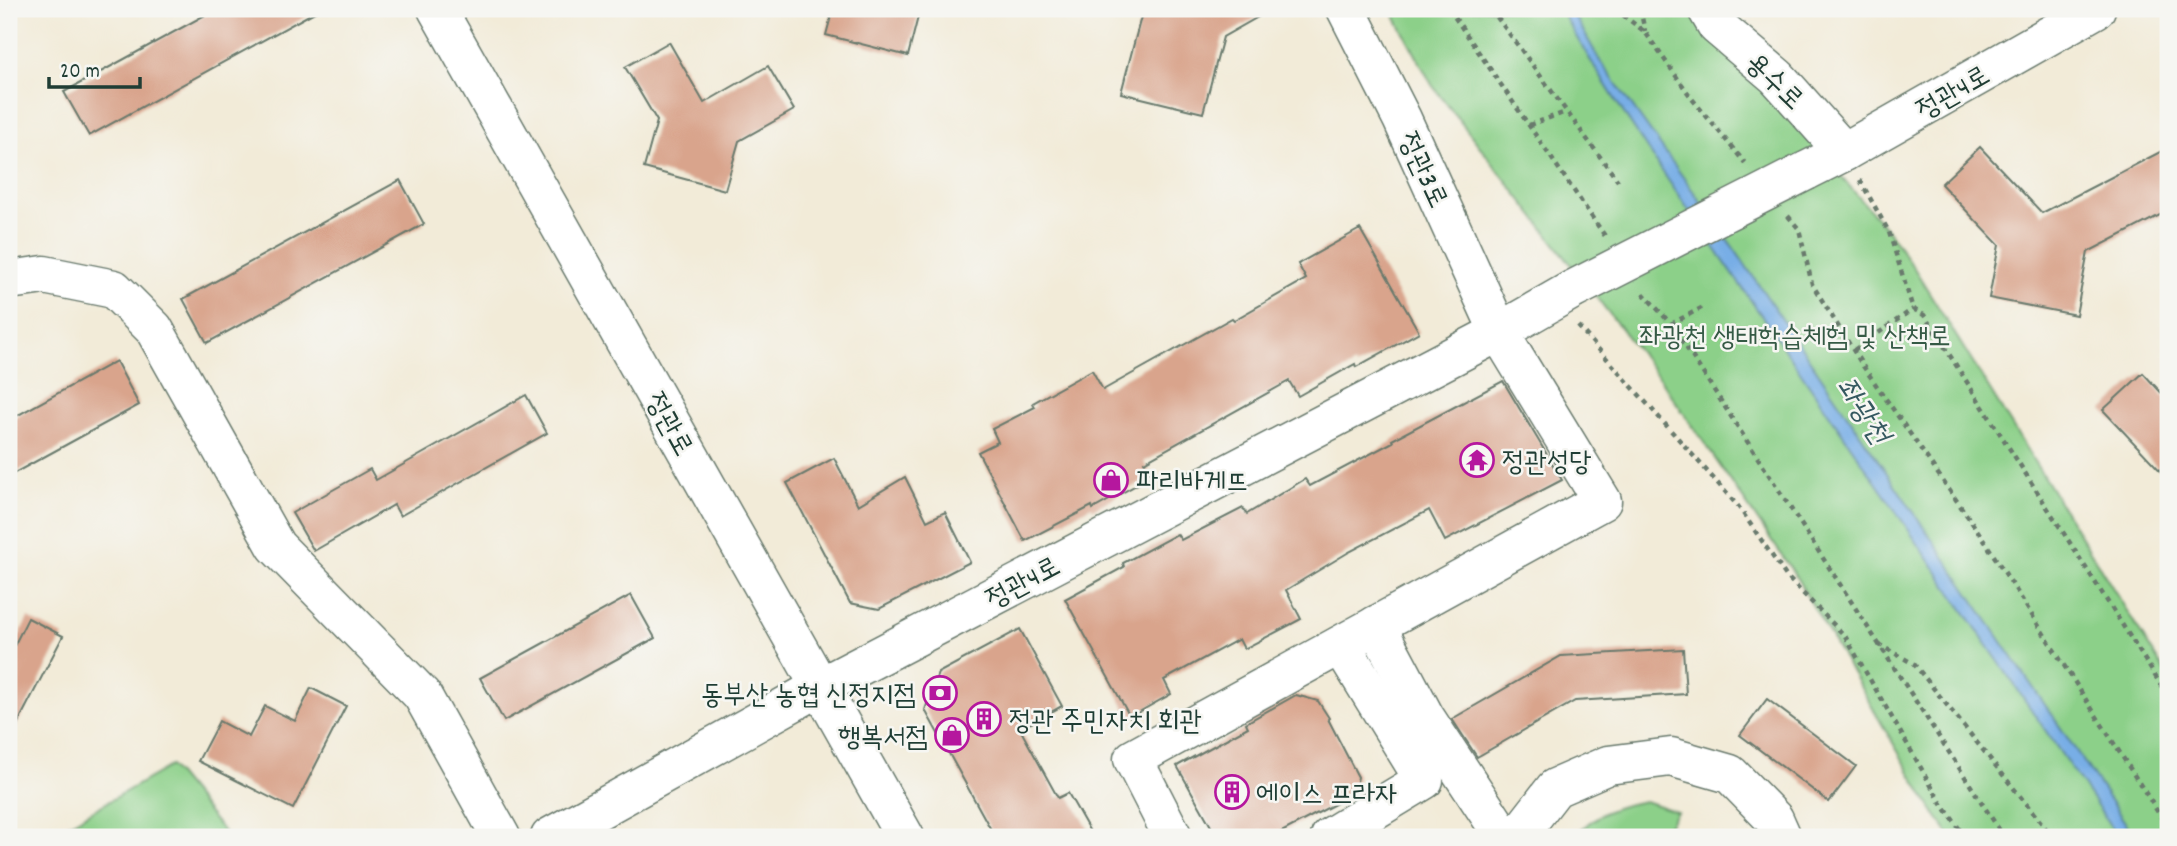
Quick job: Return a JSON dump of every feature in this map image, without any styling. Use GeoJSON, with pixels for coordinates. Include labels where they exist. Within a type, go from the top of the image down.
{"type":"FeatureCollection","features":[{"type":"Feature","properties":{"kind":"street","name":"정관로"},"geometry":{"type":"LineString","coordinates":[[437,9],[905,837]]}},
{"type":"Feature","properties":{"kind":"street","name":"정관3로"},"geometry":{"type":"LineString","coordinates":[[1346,9],[1402,119],[1499,332]]}},
{"type":"Feature","properties":{"kind":"street","name":"용수로"},"geometry":{"type":"LineString","coordinates":[[1707,9],[1717,26],[1777,77],[1844,152]]}},
{"type":"Feature","properties":{"kind":"street","name":"정관4로"},"geometry":{"type":"LineString","coordinates":[[550,837],[820,687],[1499,332],[1575,308],[1806,172],[2096,9]]}},
{"type":"Feature","properties":{"kind":"street"},"geometry":{"type":"LineString","coordinates":[[9,280],[44,275],[114,289],[154,329],[276,546],[422,695],[502,837]]}},
{"type":"Feature","properties":{"kind":"street"},"geometry":{"type":"LineString","coordinates":[[1172,837],[1133,759],[1602,501],[1499,332]]}},
{"type":"Feature","properties":{"kind":"street"},"geometry":{"type":"LineString","coordinates":[[1376,625],[1425,717],[1504,837]]}},
{"type":"Feature","properties":{"kind":"street"},"geometry":{"type":"LineString","coordinates":[[1330,837],[1424,780],[1341,645]]}},
{"type":"Feature","properties":{"kind":"street"},"geometry":{"type":"LineString","coordinates":[[1517,837],[1555,788],[1608,765],[1671,757],[1731,774],[1774,819],[1782,837]]}},
{"type":"Feature","properties":{"kind":"path"},"geometry":{"type":"LineString","coordinates":[[1449,9],[1606,238]]}},
{"type":"Feature","properties":{"kind":"path"},"geometry":{"type":"LineString","coordinates":[[1491,9],[1618,181]]}},
{"type":"Feature","properties":{"kind":"path"},"geometry":{"type":"LineString","coordinates":[[1615,9],[1645,32],[1693,100],[1746,164]]}},
{"type":"Feature","properties":{"kind":"path"},"geometry":{"type":"LineString","coordinates":[[1640,9],[1645,32]]}},
{"type":"Feature","properties":{"kind":"path"},"geometry":{"type":"LineString","coordinates":[[1529,125],[1566,112]]}},
{"type":"Feature","properties":{"kind":"path"},"geometry":{"type":"LineString","coordinates":[[1844,152],[1889,233],[1913,309],[1924,315],[2168,696]]}},
{"type":"Feature","properties":{"kind":"path"},"geometry":{"type":"LineString","coordinates":[[1781,207],[1799,229],[1812,284],[1863,366],[1982,537],[2168,828]]}},
{"type":"Feature","properties":{"kind":"path"},"geometry":{"type":"LineString","coordinates":[[1637,284],[1671,324],[2004,837]]}},
{"type":"Feature","properties":{"kind":"path"},"geometry":{"type":"LineString","coordinates":[[1671,324],[1705,306]]}},
{"type":"Feature","properties":{"kind":"path"},"geometry":{"type":"LineString","coordinates":[[1575,308],[1738,506],[1786,576],[1845,636],[1940,801],[1965,837]]}},
{"type":"Feature","properties":{"kind":"path"},"geometry":{"type":"LineString","coordinates":[[1854,350],[1913,309]]}},
{"type":"Feature","properties":{"kind":"path"},"geometry":{"type":"LineString","coordinates":[[1877,644],[1914,664],[2048,831],[2060,832],[2063,837]]}},
{"type":"Feature","properties":{"kind":"green space","name":"좌광천 생태학습체험 및 산책로"},"geometry":{"type":"Polygon","coordinates":[[[1391,9],[1697,9],[1889,232],[2168,677],[2168,837],[1951,837],[1931,808],[1792,570],[1660,379],[1432,85],[1391,9]]]}},
{"type":"Feature","properties":{"kind":"green space"},"geometry":{"type":"Polygon","coordinates":[[[170,766],[228,837],[47,837],[170,766]]]}},
{"type":"Feature","properties":{"kind":"green space"},"geometry":{"type":"Polygon","coordinates":[[[1645,801],[1677,812],[1661,837],[1573,837],[1605,812],[1645,801]]]}},
{"type":"Feature","properties":{"kind":"water","name":"좌광천"},"geometry":{"type":"Polygon","coordinates":[[[1560,9],[1571,9],[1600,61],[1733,247],[2135,837],[2118,837],[1672,185],[1586,54],[1560,9]]]}},
{"type":"Feature","properties":{"kind":"building"},"geometry":{"type":"Polygon","coordinates":[[[216,9],[320,9],[89,136],[64,92],[216,9]]]}},
{"type":"Feature","properties":{"kind":"building"},"geometry":{"type":"Polygon","coordinates":[[[833,9],[920,9],[908,56],[826,35],[833,9]]]}},
{"type":"Feature","properties":{"kind":"building"},"geometry":{"type":"Polygon","coordinates":[[[1143,9],[1272,9],[1223,37],[1203,113],[1121,93],[1143,9]]]}},
{"type":"Feature","properties":{"kind":"building"},"geometry":{"type":"Polygon","coordinates":[[[669,42],[704,103],[768,66],[794,110],[739,141],[725,190],[644,168],[657,121],[625,67],[669,42]]]}},
{"type":"Feature","properties":{"kind":"building"},"geometry":{"type":"Polygon","coordinates":[[[1980,147],[2042,213],[2168,148],[2168,211],[2088,252],[2076,315],[1989,298],[1999,245],[1941,184],[1980,147]]]}},
{"type":"Feature","properties":{"kind":"building"},"geometry":{"type":"Polygon","coordinates":[[[400,180],[424,224],[207,343],[183,299],[400,180]]]}},
{"type":"Feature","properties":{"kind":"building"},"geometry":{"type":"Polygon","coordinates":[[[1360,229],[1419,332],[1298,396],[1289,381],[1144,462],[1152,476],[1093,509],[1092,506],[1025,541],[978,452],[998,442],[992,429],[1035,407],[1033,403],[1092,370],[1103,390],[1232,318],[1234,320],[1306,279],[1298,264],[1360,229]]]}},
{"type":"Feature","properties":{"kind":"building"},"geometry":{"type":"Polygon","coordinates":[[[116,361],[139,405],[9,476],[9,420],[116,361]]]}},
{"type":"Feature","properties":{"kind":"building"},"geometry":{"type":"Polygon","coordinates":[[[2143,373],[2168,400],[2168,479],[2103,410],[2143,373]]]}},
{"type":"Feature","properties":{"kind":"building"},"geometry":{"type":"Polygon","coordinates":[[[1503,381],[1562,480],[1445,541],[1429,510],[1349,552],[1286,590],[1301,619],[1244,649],[1239,639],[1164,680],[1171,694],[1130,717],[1065,599],[1177,534],[1181,540],[1243,508],[1247,514],[1305,479],[1310,486],[1503,381]]]}},
{"type":"Feature","properties":{"kind":"building"},"geometry":{"type":"Polygon","coordinates":[[[526,395],[547,433],[400,516],[394,505],[314,551],[292,513],[370,469],[376,480],[526,395]]]}},
{"type":"Feature","properties":{"kind":"building"},"geometry":{"type":"Polygon","coordinates":[[[834,458],[858,505],[905,477],[927,521],[945,512],[970,562],[879,609],[850,603],[787,483],[834,458]]]}},
{"type":"Feature","properties":{"kind":"building"},"geometry":{"type":"Polygon","coordinates":[[[631,595],[655,638],[504,721],[480,678],[631,595]]]}},
{"type":"Feature","properties":{"kind":"building"},"geometry":{"type":"Polygon","coordinates":[[[28,618],[63,636],[9,740],[9,656],[28,618]]]}},
{"type":"Feature","properties":{"kind":"building","name":"정관 주민자치 회관"},"geometry":{"type":"Polygon","coordinates":[[[1020,629],[1062,706],[1020,729],[1058,798],[1068,793],[1093,837],[995,837],[925,710],[938,673],[1020,629]]]}},
{"type":"Feature","properties":{"kind":"building"},"geometry":{"type":"Polygon","coordinates":[[[1683,649],[1686,694],[1575,701],[1477,757],[1452,719],[1561,656],[1683,649]]]}},
{"type":"Feature","properties":{"kind":"building"},"geometry":{"type":"Polygon","coordinates":[[[311,688],[346,706],[293,809],[198,761],[219,721],[249,737],[265,706],[295,721],[311,688]]]}},
{"type":"Feature","properties":{"kind":"building"},"geometry":{"type":"Polygon","coordinates":[[[1296,695],[1318,701],[1329,718],[1358,777],[1354,794],[1272,837],[1217,837],[1177,766],[1248,727],[1246,723],[1296,695]]]}},
{"type":"Feature","properties":{"kind":"building"},"geometry":{"type":"Polygon","coordinates":[[[1767,699],[1856,766],[1829,802],[1740,735],[1767,699]]]}},
{"type":"Feature","properties":{"kind":"place","name":"정관성당"},"geometry":{"type":"Point","coordinates":[1477,460]}},
{"type":"Feature","properties":{"kind":"place","name":"파리바게뜨"},"geometry":{"type":"Point","coordinates":[1111,480]}},
{"type":"Feature","properties":{"kind":"place","name":"동부산 농협 신정지점"},"geometry":{"type":"Point","coordinates":[940,693]}},
{"type":"Feature","properties":{"kind":"place","name":"정관 주민자치 회관"},"geometry":{"type":"Point","coordinates":[984,719]}},
{"type":"Feature","properties":{"kind":"place","name":"행복서점"},"geometry":{"type":"Point","coordinates":[952,735]}},
{"type":"Feature","properties":{"kind":"place","name":"에이스 프라자"},"geometry":{"type":"Point","coordinates":[1232,792]}}]}
